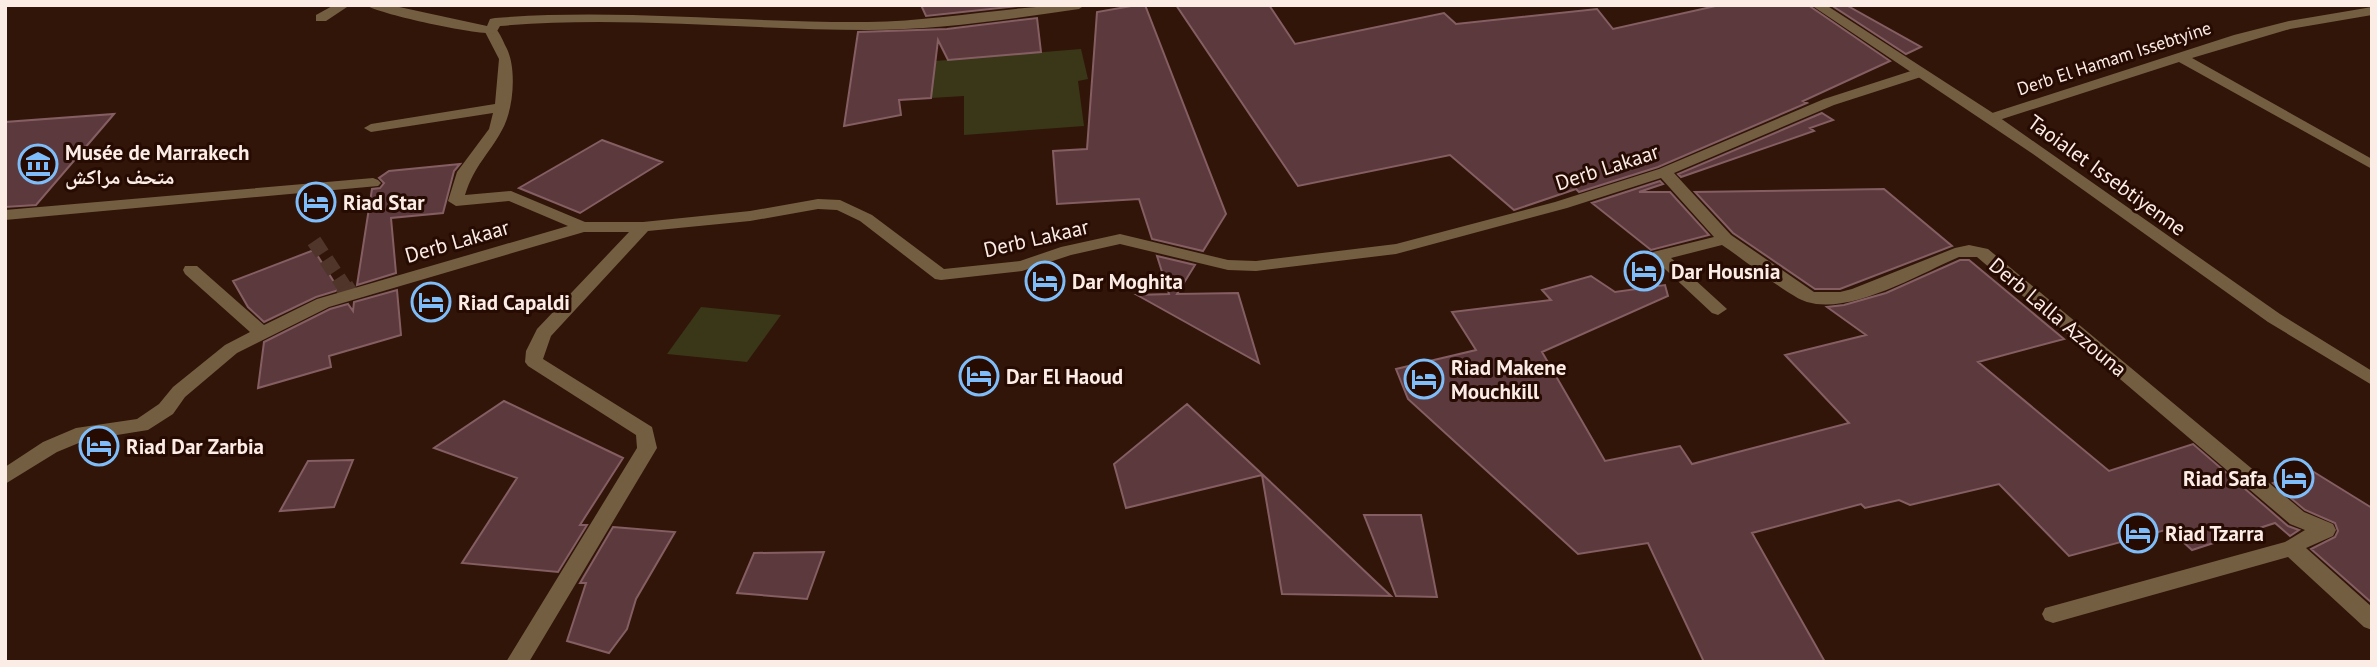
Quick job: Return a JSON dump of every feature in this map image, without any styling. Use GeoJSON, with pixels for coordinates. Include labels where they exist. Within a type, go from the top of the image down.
{"type":"FeatureCollection","features":[{"type":"Feature","properties":{"kind":"street"},"geometry":{"type":"LineString","coordinates":[[321,18],[346,5],[363,9],[370,5],[491,30]]}},
{"type":"Feature","properties":{"kind":"street"},"geometry":{"type":"LineString","coordinates":[[491,30],[495,22],[556,17],[869,26],[1013,15],[1079,5]]}},
{"type":"Feature","properties":{"kind":"street","name":"Taoialet Issebtiyenne"},"geometry":{"type":"LineString","coordinates":[[1817,5],[1991,118],[2193,262],[2340,361],[2372,379]]}},
{"type":"Feature","properties":{"kind":"street","name":"Derb El Hamam Issebtyine"},"geometry":{"type":"LineString","coordinates":[[1991,118],[2239,38],[2289,25],[2372,11]]}},
{"type":"Feature","properties":{"kind":"street"},"geometry":{"type":"LineString","coordinates":[[491,30],[506,59],[502,107],[496,129],[461,173],[456,201],[511,196],[583,227]]}},
{"type":"Feature","properties":{"kind":"street"},"geometry":{"type":"LineString","coordinates":[[2181,57],[2372,165]]}},
{"type":"Feature","properties":{"kind":"street","name":"Derb Lakaar"},"geometry":{"type":"LineString","coordinates":[[5,477],[50,447],[83,433],[141,425],[166,409],[179,393],[231,349],[261,332],[349,294],[583,227],[643,227],[750,216],[818,204],[840,205],[866,218],[941,275],[1022,267],[1067,251],[1120,239],[1228,265],[1256,266],[1348,256],[1407,246],[1561,205],[1664,172],[1829,102],[1919,73]]}},
{"type":"Feature","properties":{"kind":"street"},"geometry":{"type":"LineString","coordinates":[[371,128],[502,107]]}},
{"type":"Feature","properties":{"kind":"street","name":"Derb Lalla Azzouna"},"geometry":{"type":"LineString","coordinates":[[1664,172],[1725,239],[1810,297],[1840,298],[1857,294],[1955,253],[1969,250],[1982,253],[2297,518],[2326,530],[2300,539],[2292,548],[2053,614]]}},
{"type":"Feature","properties":{"kind":"street"},"geometry":{"type":"LineString","coordinates":[[5,215],[373,183]]}},
{"type":"Feature","properties":{"kind":"street"},"geometry":{"type":"LineString","coordinates":[[517,662],[646,448],[645,432],[634,422],[534,362],[535,351],[543,333],[643,227]]}},
{"type":"Feature","properties":{"kind":"street"},"geometry":{"type":"LineString","coordinates":[[1718,309],[1659,256],[1725,239]]}},
{"type":"Feature","properties":{"kind":"street"},"geometry":{"type":"LineString","coordinates":[[191,270],[261,332]]}},
{"type":"Feature","properties":{"kind":"street"},"geometry":{"type":"LineString","coordinates":[[2292,548],[2372,621]]}},
{"type":"Feature","properties":{"kind":"shaded area"},"geometry":{"type":"Polygon","coordinates":[[[1081,49],[1088,79],[1078,81],[1084,126],[964,135],[964,96],[931,98],[935,61],[1081,49]]]}},
{"type":"Feature","properties":{"kind":"shaded area"},"geometry":{"type":"Polygon","coordinates":[[[701,307],[781,315],[747,362],[667,354],[701,307]]]}},
{"type":"Feature","properties":{"kind":"building"},"geometry":{"type":"Polygon","coordinates":[[[921,5],[1027,5],[926,16],[921,5]]]}},
{"type":"Feature","properties":{"kind":"building"},"geometry":{"type":"Polygon","coordinates":[[[1145,5],[1226,214],[1203,251],[1152,239],[1139,199],[1057,204],[1053,151],[1087,149],[1097,12],[1145,5]]]}},
{"type":"Feature","properties":{"kind":"building"},"geometry":{"type":"Polygon","coordinates":[[[1176,5],[1269,5],[1295,44],[1444,13],[1456,24],[1597,9],[1613,29],[1720,5],[1808,5],[1890,61],[1803,101],[1807,103],[1658,167],[1579,192],[1576,189],[1514,210],[1450,155],[1298,186],[1176,5]]]}},
{"type":"Feature","properties":{"kind":"building"},"geometry":{"type":"Polygon","coordinates":[[[1831,5],[1846,5],[1921,47],[1906,54],[1831,5]]]}},
{"type":"Feature","properties":{"kind":"building"},"geometry":{"type":"Polygon","coordinates":[[[1037,18],[1041,52],[948,60],[938,40],[931,98],[899,100],[901,115],[844,126],[858,32],[947,29],[1037,18]]]}},
{"type":"Feature","properties":{"kind":"building"},"geometry":{"type":"Polygon","coordinates":[[[1822,113],[1833,120],[1810,128],[1814,131],[1681,177],[1678,174],[1822,113]]]}},
{"type":"Feature","properties":{"kind":"building","name":"Musée de Marrakech متحف مراكش"},"geometry":{"type":"Polygon","coordinates":[[[114,114],[36,205],[5,207],[5,122],[114,114]]]}},
{"type":"Feature","properties":{"kind":"building"},"geometry":{"type":"Polygon","coordinates":[[[602,140],[662,162],[580,213],[519,188],[602,140]]]}},
{"type":"Feature","properties":{"kind":"building"},"geometry":{"type":"Polygon","coordinates":[[[460,164],[454,171],[443,213],[391,218],[396,273],[357,285],[372,189],[380,188],[384,183],[379,178],[389,171],[460,164]]]}},
{"type":"Feature","properties":{"kind":"building"},"geometry":{"type":"Polygon","coordinates":[[[1660,181],[1663,184],[1639,192],[1670,192],[1709,235],[1651,250],[1592,203],[1660,181]]]}},
{"type":"Feature","properties":{"kind":"building"},"geometry":{"type":"Polygon","coordinates":[[[1884,189],[1952,246],[1840,289],[1815,289],[1733,233],[1695,192],[1884,189]]]}},
{"type":"Feature","properties":{"kind":"building"},"geometry":{"type":"Polygon","coordinates":[[[314,250],[339,290],[316,297],[264,322],[248,307],[233,281],[314,250]]]}},
{"type":"Feature","properties":{"kind":"building"},"geometry":{"type":"Polygon","coordinates":[[[1157,256],[1195,265],[1177,294],[1238,293],[1259,363],[1137,295],[1169,294],[1157,256]]]}},
{"type":"Feature","properties":{"kind":"building"},"geometry":{"type":"Polygon","coordinates":[[[1960,260],[1969,260],[2064,339],[1978,362],[2109,471],[2193,444],[2288,526],[2299,530],[2290,536],[2275,523],[2192,550],[2169,529],[2069,556],[1999,484],[1910,505],[1899,500],[1865,508],[1861,504],[1752,533],[1825,662],[1704,662],[1648,543],[1578,554],[1408,399],[1396,369],[1476,350],[1452,312],[1551,300],[1542,290],[1591,276],[1615,292],[1665,285],[1668,296],[1542,352],[1605,461],[1680,446],[1692,464],[1849,423],[1785,355],[1866,335],[1827,307],[1886,293],[1960,260]]]}},
{"type":"Feature","properties":{"kind":"building"},"geometry":{"type":"Polygon","coordinates":[[[397,290],[401,335],[329,356],[331,367],[258,388],[264,342],[330,309],[348,304],[353,311],[354,302],[397,290]]]}},
{"type":"Feature","properties":{"kind":"building"},"geometry":{"type":"Polygon","coordinates":[[[504,401],[623,458],[580,525],[587,525],[558,572],[462,563],[517,478],[434,448],[504,401]]]}},
{"type":"Feature","properties":{"kind":"building"},"geometry":{"type":"Polygon","coordinates":[[[1187,404],[1391,596],[1282,594],[1262,475],[1126,508],[1114,464],[1187,404]]]}},
{"type":"Feature","properties":{"kind":"building"},"geometry":{"type":"Polygon","coordinates":[[[353,460],[334,507],[280,511],[308,461],[353,460]]]}},
{"type":"Feature","properties":{"kind":"building"},"geometry":{"type":"Polygon","coordinates":[[[2309,469],[2372,508],[2372,603],[2311,549],[2335,537],[2338,531],[2335,523],[2305,510],[2273,483],[2309,469]]]}},
{"type":"Feature","properties":{"kind":"building"},"geometry":{"type":"Polygon","coordinates":[[[1364,515],[1421,515],[1437,597],[1396,596],[1364,515]]]}},
{"type":"Feature","properties":{"kind":"building"},"geometry":{"type":"Polygon","coordinates":[[[613,527],[675,532],[636,599],[627,629],[609,653],[567,641],[586,583],[580,583],[613,527]]]}},
{"type":"Feature","properties":{"kind":"building"},"geometry":{"type":"Polygon","coordinates":[[[824,552],[807,599],[737,593],[754,553],[824,552]]]}},
{"type":"Feature","properties":{"kind":"tunnel"},"geometry":{"type":"LineString","coordinates":[[314,241],[345,288]]}},
{"type":"Feature","properties":{"kind":"tunnel"},"geometry":{"type":"LineString","coordinates":[[344,286],[349,294]]}},
{"type":"Feature","properties":{"kind":"place","name":"Musée de Marrakech متحف مراكش"},"geometry":{"type":"Point","coordinates":[38,164]}},
{"type":"Feature","properties":{"kind":"place","name":"Riad Star"},"geometry":{"type":"Point","coordinates":[316,202]}},
{"type":"Feature","properties":{"kind":"place","name":"Dar Housnia"},"geometry":{"type":"Point","coordinates":[1644,271]}},
{"type":"Feature","properties":{"kind":"place","name":"Dar Moghita"},"geometry":{"type":"Point","coordinates":[1045,281]}},
{"type":"Feature","properties":{"kind":"place","name":"Riad Capaldi"},"geometry":{"type":"Point","coordinates":[431,302]}},
{"type":"Feature","properties":{"kind":"place","name":"Dar El Haoud"},"geometry":{"type":"Point","coordinates":[979,376]}},
{"type":"Feature","properties":{"kind":"place","name":"Riad Makene Mouchkill"},"geometry":{"type":"Point","coordinates":[1424,379]}},
{"type":"Feature","properties":{"kind":"place","name":"Riad Dar Zarbia"},"geometry":{"type":"Point","coordinates":[99,446]}},
{"type":"Feature","properties":{"kind":"place","name":"Riad Safa"},"geometry":{"type":"Point","coordinates":[2294,478]}},
{"type":"Feature","properties":{"kind":"place","name":"Riad Tzarra"},"geometry":{"type":"Point","coordinates":[2138,533]}}]}
